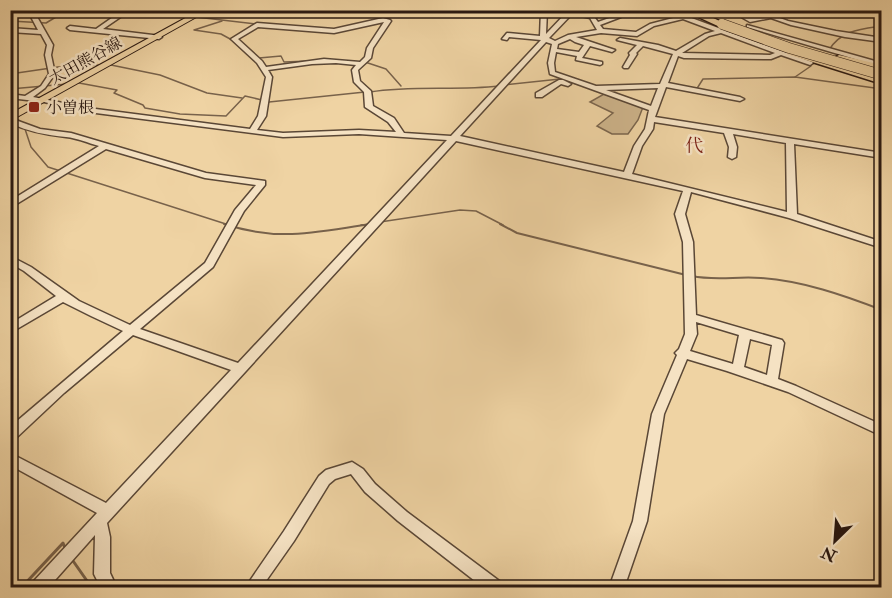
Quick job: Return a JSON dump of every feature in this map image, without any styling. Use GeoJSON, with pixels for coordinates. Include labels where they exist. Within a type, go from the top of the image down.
{"type":"FeatureCollection","features":[{"type":"Feature","properties":{"kind":"highway"},"geometry":{"type":"LineString","coordinates":[[693,10],[722,27],[763,35],[882,70]]}},
{"type":"Feature","properties":{"kind":"highway"},"geometry":{"type":"LineString","coordinates":[[685,13],[789,48],[882,70]]}},
{"type":"Feature","properties":{"kind":"highway"},"geometry":{"type":"LineString","coordinates":[[685,13],[794,54],[882,81]]}},
{"type":"Feature","properties":{"kind":"main road","name":"太田熊谷線"},"geometry":{"type":"LineString","coordinates":[[12,118],[200,14]]}},
{"type":"Feature","properties":{"kind":"street"},"geometry":{"type":"LineString","coordinates":[[28,97],[45,85],[52,74],[48,55],[50,45],[33,15],[37,10]]}},
{"type":"Feature","properties":{"kind":"street"},"geometry":{"type":"LineString","coordinates":[[107,10],[118,16],[200,14]]}},
{"type":"Feature","properties":{"kind":"street"},"geometry":{"type":"LineString","coordinates":[[592,17],[606,10]]}},
{"type":"Feature","properties":{"kind":"street"},"geometry":{"type":"LineString","coordinates":[[663,10],[685,13]]}},
{"type":"Feature","properties":{"kind":"street"},"geometry":{"type":"LineString","coordinates":[[732,10],[748,24],[882,70]]}},
{"type":"Feature","properties":{"kind":"street"},"geometry":{"type":"LineString","coordinates":[[748,24],[806,10]]}},
{"type":"Feature","properties":{"kind":"street"},"geometry":{"type":"LineString","coordinates":[[544,11],[552,73],[653,109]]}},
{"type":"Feature","properties":{"kind":"street"},"geometry":{"type":"LineString","coordinates":[[37,588],[454,139],[549,43],[571,11],[592,17],[599,27],[629,34],[637,34],[652,25],[685,13]]}},
{"type":"Feature","properties":{"kind":"street"},"geometry":{"type":"LineString","coordinates":[[98,30],[118,16]]}},
{"type":"Feature","properties":{"kind":"street"},"geometry":{"type":"LineString","coordinates":[[549,43],[599,27],[618,17]]}},
{"type":"Feature","properties":{"kind":"street"},"geometry":{"type":"LineString","coordinates":[[773,17],[791,25],[809,27],[839,36],[882,40]]}},
{"type":"Feature","properties":{"kind":"street"},"geometry":{"type":"LineString","coordinates":[[87,29],[106,18]]}},
{"type":"Feature","properties":{"kind":"street"},"geometry":{"type":"LineString","coordinates":[[252,132],[262,116],[269,83],[265,69],[250,52],[233,40],[257,25],[334,30],[383,20],[388,21],[370,48],[368,58],[355,70],[356,77],[367,92],[370,109],[391,120],[402,135]]}},
{"type":"Feature","properties":{"kind":"street"},"geometry":{"type":"LineString","coordinates":[[627,175],[649,129],[653,109],[675,54],[691,43],[722,27],[780,53],[810,63]]}},
{"type":"Feature","properties":{"kind":"street"},"geometry":{"type":"LineString","coordinates":[[70,28],[159,37]]}},
{"type":"Feature","properties":{"kind":"street"},"geometry":{"type":"LineString","coordinates":[[10,30],[41,32]]}},
{"type":"Feature","properties":{"kind":"street"},"geometry":{"type":"LineString","coordinates":[[606,57],[620,40],[629,34]]}},
{"type":"Feature","properties":{"kind":"street"},"geometry":{"type":"LineString","coordinates":[[505,39],[506,35],[510,35],[549,43],[580,54]]}},
{"type":"Feature","properties":{"kind":"street"},"geometry":{"type":"LineString","coordinates":[[570,36],[588,44],[612,50]]}},
{"type":"Feature","properties":{"kind":"street"},"geometry":{"type":"LineString","coordinates":[[620,40],[658,47],[684,57],[771,57],[780,53]]}},
{"type":"Feature","properties":{"kind":"street"},"geometry":{"type":"LineString","coordinates":[[588,44],[578,59],[600,63]]}},
{"type":"Feature","properties":{"kind":"street"},"geometry":{"type":"LineString","coordinates":[[626,67],[634,54],[632,53],[641,45]]}},
{"type":"Feature","properties":{"kind":"street"},"geometry":{"type":"LineString","coordinates":[[265,69],[288,63],[347,61],[362,63]]}},
{"type":"Feature","properties":{"kind":"street"},"geometry":{"type":"LineString","coordinates":[[539,95],[561,81],[590,91],[590,88],[610,86],[663,84],[740,99]]}},
{"type":"Feature","properties":{"kind":"street"},"geometry":{"type":"LineString","coordinates":[[10,96],[28,97],[88,110],[252,132],[283,135],[359,132],[479,143],[688,189],[792,216],[882,245]]}},
{"type":"Feature","properties":{"kind":"street"},"geometry":{"type":"LineString","coordinates":[[10,435],[132,329],[209,266],[240,210],[262,183],[205,175],[68,135],[22,126],[12,118]]}},
{"type":"Feature","properties":{"kind":"street"},"geometry":{"type":"LineString","coordinates":[[651,118],[882,156]]}},
{"type":"Feature","properties":{"kind":"street"},"geometry":{"type":"LineString","coordinates":[[728,132],[733,147],[732,158]]}},
{"type":"Feature","properties":{"kind":"street"},"geometry":{"type":"LineString","coordinates":[[790,142],[792,216]]}},
{"type":"Feature","properties":{"kind":"street"},"geometry":{"type":"LineString","coordinates":[[10,205],[105,146]]}},
{"type":"Feature","properties":{"kind":"street"},"geometry":{"type":"LineString","coordinates":[[616,588],[640,521],[658,414],[681,353],[691,334],[688,242],[680,214],[688,189]]}},
{"type":"Feature","properties":{"kind":"street"},"geometry":{"type":"LineString","coordinates":[[10,259],[27,266],[63,297],[132,329],[240,368]]}},
{"type":"Feature","properties":{"kind":"street"},"geometry":{"type":"LineString","coordinates":[[10,328],[63,297]]}},
{"type":"Feature","properties":{"kind":"street"},"geometry":{"type":"LineString","coordinates":[[691,317],[778,343],[772,382]]}},
{"type":"Feature","properties":{"kind":"street"},"geometry":{"type":"LineString","coordinates":[[738,370],[745,334]]}},
{"type":"Feature","properties":{"kind":"street"},"geometry":{"type":"LineString","coordinates":[[681,353],[792,389],[882,431]]}},
{"type":"Feature","properties":{"kind":"street"},"geometry":{"type":"LineString","coordinates":[[10,458],[103,515]]}},
{"type":"Feature","properties":{"kind":"street"},"geometry":{"type":"LineString","coordinates":[[252,588],[289,536],[324,480],[331,474],[352,468],[359,471],[370,489],[497,588]]}},
{"type":"Feature","properties":{"kind":"street"},"geometry":{"type":"LineString","coordinates":[[103,515],[102,574],[110,588]]}},
{"type":"Feature","properties":{"kind":"shaded area"},"geometry":{"type":"Polygon","coordinates":[[[604,94],[643,107],[638,120],[628,134],[612,134],[597,126],[613,113],[590,102],[604,94]]]}},
{"type":"Feature","properties":{"kind":"waterway"},"geometry":{"type":"LineString","coordinates":[[384,19],[415,10]]}},
{"type":"Feature","properties":{"kind":"waterway"},"geometry":{"type":"LineString","coordinates":[[547,10],[566,13]]}},
{"type":"Feature","properties":{"kind":"waterway"},"geometry":{"type":"LineString","coordinates":[[584,13],[590,14],[598,10]]}},
{"type":"Feature","properties":{"kind":"waterway"},"geometry":{"type":"LineString","coordinates":[[10,21],[46,23],[66,11],[120,17],[191,17]]}},
{"type":"Feature","properties":{"kind":"waterway"},"geometry":{"type":"LineString","coordinates":[[196,17],[256,24]]}},
{"type":"Feature","properties":{"kind":"waterway"},"geometry":{"type":"LineString","coordinates":[[222,21],[194,30],[221,34],[232,40]]}},
{"type":"Feature","properties":{"kind":"waterway"},"geometry":{"type":"LineString","coordinates":[[829,50],[839,38],[846,34],[882,26]]}},
{"type":"Feature","properties":{"kind":"waterway"},"geometry":{"type":"LineString","coordinates":[[259,58],[281,56],[284,62],[309,61]]}},
{"type":"Feature","properties":{"kind":"waterway"},"geometry":{"type":"LineString","coordinates":[[332,60],[359,62]]}},
{"type":"Feature","properties":{"kind":"waterway"},"geometry":{"type":"LineString","coordinates":[[365,62],[386,69],[401,86]]}},
{"type":"Feature","properties":{"kind":"waterway"},"geometry":{"type":"LineString","coordinates":[[10,74],[58,67],[102,65]]}},
{"type":"Feature","properties":{"kind":"waterway"},"geometry":{"type":"LineString","coordinates":[[111,65],[160,75],[207,93],[242,98]]}},
{"type":"Feature","properties":{"kind":"waterway"},"geometry":{"type":"LineString","coordinates":[[795,77],[811,66]]}},
{"type":"Feature","properties":{"kind":"waterway"},"geometry":{"type":"LineString","coordinates":[[696,90],[703,79],[795,77]]}},
{"type":"Feature","properties":{"kind":"waterway"},"geometry":{"type":"LineString","coordinates":[[795,77],[882,89]]}},
{"type":"Feature","properties":{"kind":"waterway"},"geometry":{"type":"LineString","coordinates":[[504,85],[560,79],[590,88]]}},
{"type":"Feature","properties":{"kind":"waterway"},"geometry":{"type":"LineString","coordinates":[[79,83],[117,90],[114,93],[143,105],[145,108],[180,114],[226,116],[245,96],[262,100]]}},
{"type":"Feature","properties":{"kind":"waterway"},"geometry":{"type":"LineString","coordinates":[[10,89],[67,84]]}},
{"type":"Feature","properties":{"kind":"waterway"},"geometry":{"type":"LineString","coordinates":[[604,86],[617,85]]}},
{"type":"Feature","properties":{"kind":"waterway"},"geometry":{"type":"LineString","coordinates":[[370,92],[499,86]]}},
{"type":"Feature","properties":{"kind":"waterway"},"geometry":{"type":"LineString","coordinates":[[269,102],[365,92]]}},
{"type":"Feature","properties":{"kind":"waterway"},"geometry":{"type":"LineString","coordinates":[[14,117],[23,123],[31,147],[48,167],[229,225]]}},
{"type":"Feature","properties":{"kind":"waterway"},"geometry":{"type":"LineString","coordinates":[[380,222],[460,210],[476,211],[503,225]]}},
{"type":"Feature","properties":{"kind":"waterway"},"geometry":{"type":"LineString","coordinates":[[224,224],[263,233],[280,234],[297,234],[371,224],[361,225]]}},
{"type":"Feature","properties":{"kind":"waterway"},"geometry":{"type":"LineString","coordinates":[[500,224],[517,233],[686,275]]}},
{"type":"Feature","properties":{"kind":"waterway"},"geometry":{"type":"LineString","coordinates":[[692,276],[761,278],[792,282],[838,294],[882,310]]}},
{"type":"Feature","properties":{"kind":"waterway"},"geometry":{"type":"LineString","coordinates":[[21,588],[63,543],[65,548]]}},
{"type":"Feature","properties":{"kind":"waterway"},"geometry":{"type":"LineString","coordinates":[[71,558],[92,588]]}},
{"type":"Feature","properties":{"kind":"place","name":"小曽根"},"geometry":{"type":"Point","coordinates":[34,107]}},
{"type":"Feature","properties":{"kind":"district","name":"代"},"geometry":{"type":"Point","coordinates":[694,146]}}]}
